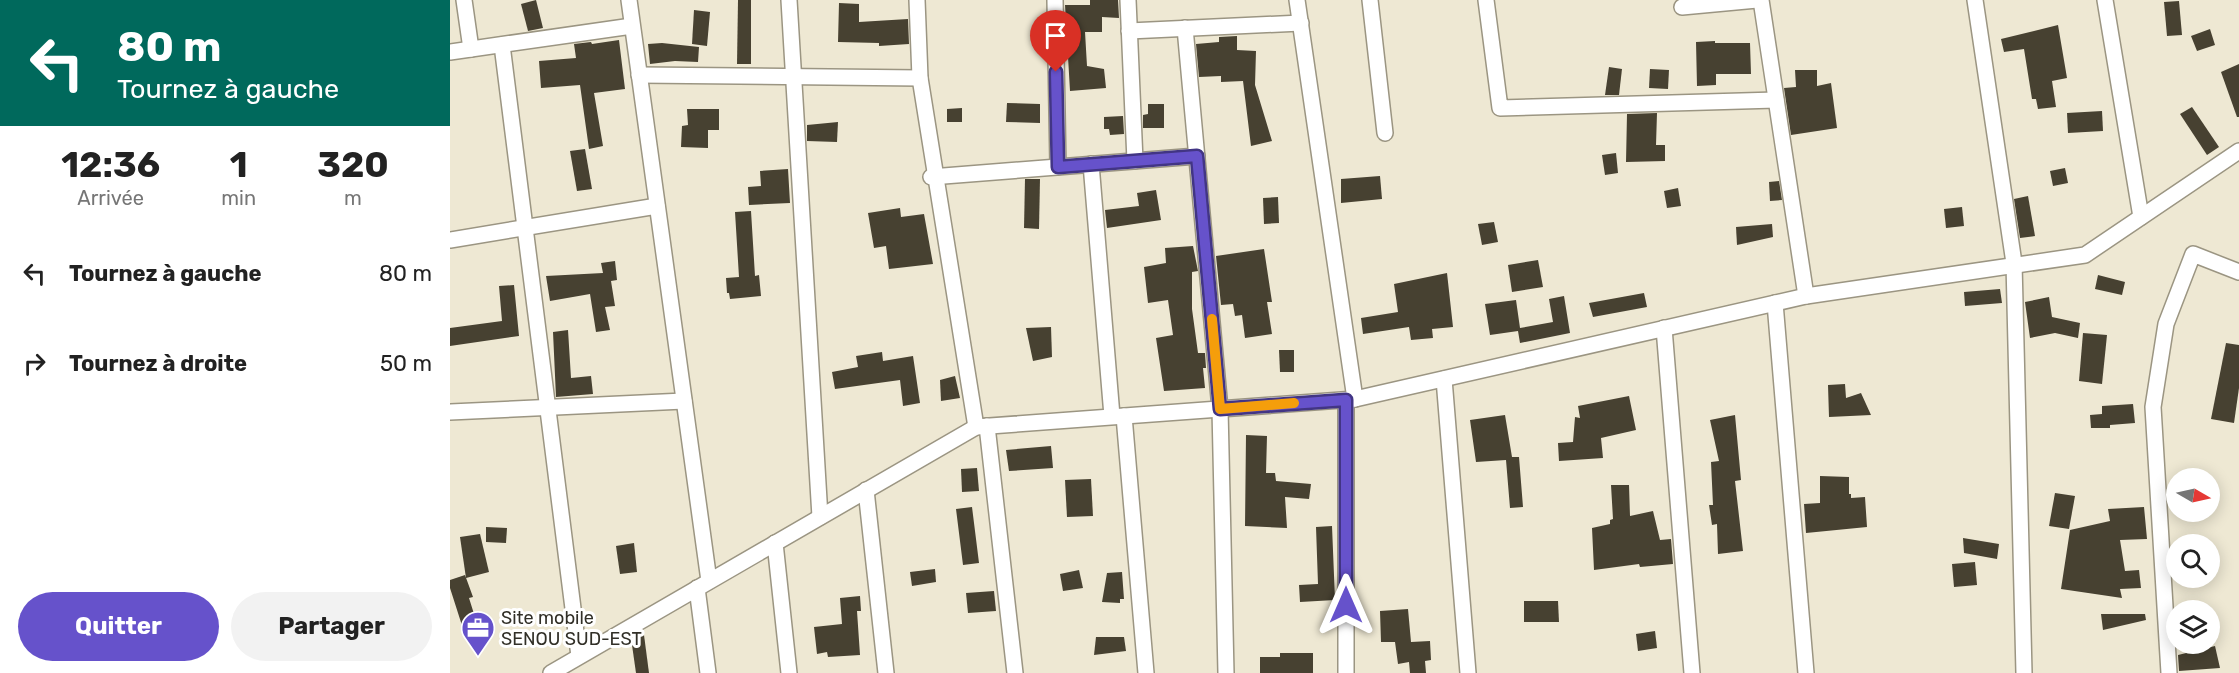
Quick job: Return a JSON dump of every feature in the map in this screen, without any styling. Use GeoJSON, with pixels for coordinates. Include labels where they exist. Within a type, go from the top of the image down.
{"type":"FeatureCollection","features":[{"type":"Feature","properties":{"kind":"street"},"geometry":{"type":"LineString","coordinates":[[464,0],[471,49]]}},
{"type":"Feature","properties":{"kind":"street"},"geometry":{"type":"LineString","coordinates":[[629,0],[684,401],[703,584],[708,673]]}},
{"type":"Feature","properties":{"kind":"street"},"geometry":{"type":"LineString","coordinates":[[789,0],[820,517]]}},
{"type":"Feature","properties":{"kind":"street"},"geometry":{"type":"LineString","coordinates":[[917,0],[920,78],[933,177],[981,426],[1015,673]]}},
{"type":"Feature","properties":{"kind":"street"},"geometry":{"type":"LineString","coordinates":[[1055,0],[1058,167]]}},
{"type":"Feature","properties":{"kind":"street"},"geometry":{"type":"LineString","coordinates":[[1128,0],[1135,161]]}},
{"type":"Feature","properties":{"kind":"street"},"geometry":{"type":"LineString","coordinates":[[1297,0],[1350,399],[1346,673]]}},
{"type":"Feature","properties":{"kind":"street"},"geometry":{"type":"LineString","coordinates":[[1370,0],[1385,133]]}},
{"type":"Feature","properties":{"kind":"street"},"geometry":{"type":"LineString","coordinates":[[1486,0],[1500,108],[1776,100]]}},
{"type":"Feature","properties":{"kind":"street"},"geometry":{"type":"LineString","coordinates":[[1682,7],[1759,0],[1806,296]]}},
{"type":"Feature","properties":{"kind":"street"},"geometry":{"type":"LineString","coordinates":[[1975,0],[2014,264],[2024,673]]}},
{"type":"Feature","properties":{"kind":"street"},"geometry":{"type":"LineString","coordinates":[[2105,0],[2140,217]]}},
{"type":"Feature","properties":{"kind":"street"},"geometry":{"type":"LineString","coordinates":[[1129,31],[1301,23]]}},
{"type":"Feature","properties":{"kind":"street"},"geometry":{"type":"LineString","coordinates":[[450,52],[632,26]]}},
{"type":"Feature","properties":{"kind":"street"},"geometry":{"type":"LineString","coordinates":[[1185,28],[1220,409],[1226,673]]}},
{"type":"Feature","properties":{"kind":"street"},"geometry":{"type":"LineString","coordinates":[[502,45],[579,656]]}},
{"type":"Feature","properties":{"kind":"street"},"geometry":{"type":"LineString","coordinates":[[639,75],[920,78]]}},
{"type":"Feature","properties":{"kind":"street"},"geometry":{"type":"LineString","coordinates":[[550,673],[981,426],[1350,399],[1806,296],[2085,255],[2239,152]]}},
{"type":"Feature","properties":{"kind":"street"},"geometry":{"type":"LineString","coordinates":[[933,177],[1197,156]]}},
{"type":"Feature","properties":{"kind":"street"},"geometry":{"type":"LineString","coordinates":[[1090,164],[1146,673]]}},
{"type":"Feature","properties":{"kind":"street"},"geometry":{"type":"LineString","coordinates":[[450,240],[657,206]]}},
{"type":"Feature","properties":{"kind":"street"},"geometry":{"type":"LineString","coordinates":[[2169,673],[2153,406],[2166,324],[2193,254],[2239,272]]}},
{"type":"Feature","properties":{"kind":"street"},"geometry":{"type":"LineString","coordinates":[[1775,303],[1806,673]]}},
{"type":"Feature","properties":{"kind":"street"},"geometry":{"type":"LineString","coordinates":[[1664,328],[1692,673]]}},
{"type":"Feature","properties":{"kind":"street"},"geometry":{"type":"LineString","coordinates":[[1444,378],[1468,673]]}},
{"type":"Feature","properties":{"kind":"street"},"geometry":{"type":"LineString","coordinates":[[450,412],[684,401]]}},
{"type":"Feature","properties":{"kind":"street"},"geometry":{"type":"LineString","coordinates":[[866,490],[886,673]]}},
{"type":"Feature","properties":{"kind":"street"},"geometry":{"type":"LineString","coordinates":[[775,543],[789,673]]}},
{"type":"Feature","properties":{"kind":"building"},"geometry":{"type":"Polygon","coordinates":[[[536,0],[543,28],[528,31],[521,4],[536,0]]]}},
{"type":"Feature","properties":{"kind":"building"},"geometry":{"type":"Polygon","coordinates":[[[738,0],[751,0],[751,64],[737,64],[738,0]]]}},
{"type":"Feature","properties":{"kind":"building"},"geometry":{"type":"Polygon","coordinates":[[[1090,0],[1118,0],[1119,18],[1102,17],[1102,32],[1085,32],[1087,66],[1104,69],[1106,88],[1070,91],[1065,5],[1090,5],[1090,0]]]}},
{"type":"Feature","properties":{"kind":"building"},"geometry":{"type":"Polygon","coordinates":[[[2179,1],[2182,35],[2167,36],[2164,2],[2179,1]]]}},
{"type":"Feature","properties":{"kind":"building"},"geometry":{"type":"Polygon","coordinates":[[[839,3],[859,4],[859,22],[908,19],[909,44],[879,46],[879,43],[838,42],[839,3]]]}},
{"type":"Feature","properties":{"kind":"building"},"geometry":{"type":"Polygon","coordinates":[[[694,10],[710,12],[707,46],[692,44],[694,10]]]}},
{"type":"Feature","properties":{"kind":"building"},"geometry":{"type":"Polygon","coordinates":[[[2058,25],[2067,78],[2052,81],[2056,107],[2038,109],[2036,99],[2032,99],[2024,49],[2004,52],[2001,39],[2058,25]]]}},
{"type":"Feature","properties":{"kind":"building"},"geometry":{"type":"Polygon","coordinates":[[[2210,29],[2215,45],[2197,51],[2191,36],[2210,29]]]}},
{"type":"Feature","properties":{"kind":"building"},"geometry":{"type":"Polygon","coordinates":[[[1237,36],[1237,50],[1256,51],[1255,85],[1272,141],[1251,146],[1243,81],[1221,82],[1221,76],[1199,77],[1196,44],[1219,42],[1219,37],[1237,36]]]}},
{"type":"Feature","properties":{"kind":"building"},"geometry":{"type":"Polygon","coordinates":[[[619,40],[625,89],[594,93],[603,146],[589,149],[580,85],[541,88],[539,61],[576,58],[574,44],[619,40]]]}},
{"type":"Feature","properties":{"kind":"building"},"geometry":{"type":"Polygon","coordinates":[[[1715,41],[1715,43],[1750,43],[1751,74],[1716,74],[1716,85],[1697,86],[1696,42],[1715,41]]]}},
{"type":"Feature","properties":{"kind":"building"},"geometry":{"type":"Polygon","coordinates":[[[662,43],[699,47],[698,62],[675,61],[650,64],[648,44],[662,43]]]}},
{"type":"Feature","properties":{"kind":"building"},"geometry":{"type":"Polygon","coordinates":[[[2239,64],[2239,117],[2237,117],[2221,72],[2239,64]]]}},
{"type":"Feature","properties":{"kind":"building"},"geometry":{"type":"Polygon","coordinates":[[[1609,67],[1622,69],[1619,95],[1605,95],[1609,67]]]}},
{"type":"Feature","properties":{"kind":"building"},"geometry":{"type":"Polygon","coordinates":[[[1650,69],[1669,70],[1668,89],[1649,88],[1650,69]]]}},
{"type":"Feature","properties":{"kind":"building"},"geometry":{"type":"Polygon","coordinates":[[[1795,70],[1817,70],[1817,86],[1831,83],[1837,128],[1791,135],[1784,88],[1796,87],[1795,70]]]}},
{"type":"Feature","properties":{"kind":"building"},"geometry":{"type":"Polygon","coordinates":[[[1007,103],[1040,104],[1040,123],[1006,122],[1007,103]]]}},
{"type":"Feature","properties":{"kind":"building"},"geometry":{"type":"Polygon","coordinates":[[[1148,104],[1164,104],[1164,128],[1143,128],[1143,115],[1148,114],[1148,104]]]}},
{"type":"Feature","properties":{"kind":"building"},"geometry":{"type":"Polygon","coordinates":[[[2192,107],[2219,147],[2207,155],[2180,114],[2192,107]]]}},
{"type":"Feature","properties":{"kind":"building"},"geometry":{"type":"Polygon","coordinates":[[[962,108],[962,122],[947,122],[947,109],[962,108]]]}},
{"type":"Feature","properties":{"kind":"building"},"geometry":{"type":"Polygon","coordinates":[[[687,109],[719,109],[719,130],[708,130],[708,148],[681,147],[682,126],[688,125],[687,109]]]}},
{"type":"Feature","properties":{"kind":"building"},"geometry":{"type":"Polygon","coordinates":[[[2102,111],[2103,131],[2068,133],[2067,113],[2102,111]]]}},
{"type":"Feature","properties":{"kind":"building"},"geometry":{"type":"Polygon","coordinates":[[[1657,113],[1656,145],[1665,145],[1665,161],[1626,162],[1627,114],[1657,113]]]}},
{"type":"Feature","properties":{"kind":"building"},"geometry":{"type":"Polygon","coordinates":[[[1123,116],[1124,134],[1110,135],[1109,129],[1104,129],[1104,117],[1123,116]]]}},
{"type":"Feature","properties":{"kind":"building"},"geometry":{"type":"Polygon","coordinates":[[[838,122],[837,142],[807,141],[807,125],[838,122]]]}},
{"type":"Feature","properties":{"kind":"building"},"geometry":{"type":"Polygon","coordinates":[[[585,149],[592,189],[577,191],[570,151],[585,149]]]}},
{"type":"Feature","properties":{"kind":"building"},"geometry":{"type":"Polygon","coordinates":[[[1616,153],[1618,173],[1605,175],[1602,155],[1616,153]]]}},
{"type":"Feature","properties":{"kind":"building"},"geometry":{"type":"Polygon","coordinates":[[[2065,168],[2068,183],[2053,186],[2050,171],[2065,168]]]}},
{"type":"Feature","properties":{"kind":"building"},"geometry":{"type":"Polygon","coordinates":[[[788,169],[790,203],[749,205],[748,187],[761,186],[760,171],[788,169]]]}},
{"type":"Feature","properties":{"kind":"building"},"geometry":{"type":"Polygon","coordinates":[[[1380,176],[1382,199],[1341,203],[1341,179],[1380,176]]]}},
{"type":"Feature","properties":{"kind":"building"},"geometry":{"type":"Polygon","coordinates":[[[1025,179],[1040,179],[1039,229],[1024,228],[1025,179]]]}},
{"type":"Feature","properties":{"kind":"building"},"geometry":{"type":"Polygon","coordinates":[[[1779,181],[1782,200],[1770,201],[1769,182],[1779,181]]]}},
{"type":"Feature","properties":{"kind":"building"},"geometry":{"type":"Polygon","coordinates":[[[1678,188],[1681,206],[1667,208],[1664,191],[1678,188]]]}},
{"type":"Feature","properties":{"kind":"building"},"geometry":{"type":"Polygon","coordinates":[[[1156,190],[1161,220],[1107,228],[1105,210],[1139,206],[1137,193],[1156,190]]]}},
{"type":"Feature","properties":{"kind":"building"},"geometry":{"type":"Polygon","coordinates":[[[2028,196],[2035,236],[2020,238],[2014,199],[2028,196]]]}},
{"type":"Feature","properties":{"kind":"building"},"geometry":{"type":"Polygon","coordinates":[[[1278,197],[1279,223],[1264,224],[1263,198],[1278,197]]]}},
{"type":"Feature","properties":{"kind":"building"},"geometry":{"type":"Polygon","coordinates":[[[1962,207],[1964,226],[1946,228],[1944,209],[1962,207]]]}},
{"type":"Feature","properties":{"kind":"building"},"geometry":{"type":"Polygon","coordinates":[[[900,208],[901,217],[924,214],[933,264],[889,269],[886,246],[874,248],[868,213],[900,208]]]}},
{"type":"Feature","properties":{"kind":"building"},"geometry":{"type":"Polygon","coordinates":[[[751,211],[755,276],[759,275],[761,296],[730,299],[727,293],[726,278],[739,277],[735,212],[751,211]]]}},
{"type":"Feature","properties":{"kind":"building"},"geometry":{"type":"Polygon","coordinates":[[[1494,222],[1498,242],[1482,245],[1478,224],[1494,222]]]}},
{"type":"Feature","properties":{"kind":"building"},"geometry":{"type":"Polygon","coordinates":[[[1772,224],[1773,237],[1737,245],[1736,227],[1772,224]]]}},
{"type":"Feature","properties":{"kind":"building"},"geometry":{"type":"Polygon","coordinates":[[[1193,246],[1198,271],[1192,272],[1192,309],[1198,353],[1205,353],[1206,368],[1203,368],[1205,388],[1164,391],[1156,338],[1173,335],[1168,300],[1148,303],[1144,267],[1166,263],[1165,248],[1193,246]]]}},
{"type":"Feature","properties":{"kind":"building"},"geometry":{"type":"Polygon","coordinates":[[[1264,249],[1272,302],[1267,302],[1272,334],[1245,338],[1242,315],[1235,316],[1233,304],[1221,305],[1216,256],[1264,249]]]}},
{"type":"Feature","properties":{"kind":"building"},"geometry":{"type":"Polygon","coordinates":[[[1538,260],[1543,287],[1512,292],[1508,265],[1538,260]]]}},
{"type":"Feature","properties":{"kind":"building"},"geometry":{"type":"Polygon","coordinates":[[[615,261],[617,280],[611,281],[615,306],[605,307],[610,330],[596,332],[590,294],[550,301],[546,276],[603,273],[601,263],[615,261]]]}},
{"type":"Feature","properties":{"kind":"building"},"geometry":{"type":"Polygon","coordinates":[[[1447,273],[1453,327],[1432,329],[1433,338],[1411,340],[1409,327],[1363,334],[1361,318],[1398,312],[1394,284],[1447,273]]]}},
{"type":"Feature","properties":{"kind":"building"},"geometry":{"type":"Polygon","coordinates":[[[2098,275],[2125,282],[2122,295],[2095,289],[2098,275]]]}},
{"type":"Feature","properties":{"kind":"building"},"geometry":{"type":"Polygon","coordinates":[[[514,285],[519,336],[450,346],[450,328],[502,321],[499,286],[514,285]]]}},
{"type":"Feature","properties":{"kind":"building"},"geometry":{"type":"Polygon","coordinates":[[[2000,289],[2002,303],[1965,306],[1964,292],[2000,289]]]}},
{"type":"Feature","properties":{"kind":"building"},"geometry":{"type":"Polygon","coordinates":[[[1644,293],[1647,307],[1593,317],[1589,303],[1644,293]]]}},
{"type":"Feature","properties":{"kind":"building"},"geometry":{"type":"Polygon","coordinates":[[[1564,296],[1570,333],[1520,343],[1518,331],[1490,335],[1485,304],[1516,300],[1520,328],[1553,322],[1549,299],[1564,296]]]}},
{"type":"Feature","properties":{"kind":"building"},"geometry":{"type":"Polygon","coordinates":[[[2049,297],[2052,317],[2080,323],[2078,338],[2055,333],[2030,338],[2025,302],[2049,297]]]}},
{"type":"Feature","properties":{"kind":"building"},"geometry":{"type":"Polygon","coordinates":[[[1051,327],[1052,357],[1033,361],[1026,328],[1051,327]]]}},
{"type":"Feature","properties":{"kind":"building"},"geometry":{"type":"Polygon","coordinates":[[[568,330],[571,378],[591,376],[593,394],[556,397],[553,332],[568,330]]]}},
{"type":"Feature","properties":{"kind":"building"},"geometry":{"type":"Polygon","coordinates":[[[2083,333],[2107,335],[2102,384],[2079,381],[2083,333]]]}},
{"type":"Feature","properties":{"kind":"building"},"geometry":{"type":"Polygon","coordinates":[[[2226,343],[2239,345],[2239,388],[2234,423],[2211,419],[2226,343]]]}},
{"type":"Feature","properties":{"kind":"building"},"geometry":{"type":"Polygon","coordinates":[[[1279,350],[1294,350],[1294,372],[1280,372],[1279,350]]]}},
{"type":"Feature","properties":{"kind":"building"},"geometry":{"type":"Polygon","coordinates":[[[882,352],[883,361],[913,356],[920,403],[903,406],[900,380],[835,389],[832,372],[858,367],[856,356],[882,352]]]}},
{"type":"Feature","properties":{"kind":"building"},"geometry":{"type":"Polygon","coordinates":[[[955,376],[960,398],[941,401],[940,380],[955,376]]]}},
{"type":"Feature","properties":{"kind":"building"},"geometry":{"type":"Polygon","coordinates":[[[1845,384],[1846,398],[1861,393],[1871,415],[1829,417],[1828,385],[1845,384]]]}},
{"type":"Feature","properties":{"kind":"building"},"geometry":{"type":"Polygon","coordinates":[[[1629,396],[1636,430],[1601,438],[1603,458],[1559,461],[1558,443],[1573,442],[1575,417],[1580,418],[1578,406],[1629,396]]]}},
{"type":"Feature","properties":{"kind":"building"},"geometry":{"type":"Polygon","coordinates":[[[2133,404],[2135,423],[2110,425],[2110,428],[2091,428],[2090,415],[2102,414],[2102,406],[2133,404]]]}},
{"type":"Feature","properties":{"kind":"building"},"geometry":{"type":"Polygon","coordinates":[[[1505,415],[1512,457],[1519,457],[1523,507],[1510,508],[1506,460],[1476,462],[1470,420],[1505,415]]]}},
{"type":"Feature","properties":{"kind":"building"},"geometry":{"type":"Polygon","coordinates":[[[1735,415],[1741,480],[1735,481],[1743,551],[1718,554],[1717,524],[1712,525],[1709,505],[1713,505],[1711,462],[1719,461],[1710,420],[1735,415]]]}},
{"type":"Feature","properties":{"kind":"building"},"geometry":{"type":"Polygon","coordinates":[[[1246,435],[1267,436],[1266,473],[1275,473],[1276,481],[1311,484],[1309,499],[1285,497],[1287,528],[1245,526],[1246,435]]]}},
{"type":"Feature","properties":{"kind":"building"},"geometry":{"type":"Polygon","coordinates":[[[1051,446],[1053,468],[1009,471],[1006,450],[1051,446]]]}},
{"type":"Feature","properties":{"kind":"building"},"geometry":{"type":"Polygon","coordinates":[[[977,468],[979,491],[962,492],[961,469],[977,468]]]}},
{"type":"Feature","properties":{"kind":"building"},"geometry":{"type":"Polygon","coordinates":[[[1820,476],[1849,477],[1851,498],[1865,497],[1867,527],[1806,533],[1804,504],[1820,503],[1820,476]]]}},
{"type":"Feature","properties":{"kind":"building"},"geometry":{"type":"Polygon","coordinates":[[[1091,479],[1093,516],[1067,517],[1065,480],[1091,479]]]}},
{"type":"Feature","properties":{"kind":"building"},"geometry":{"type":"Polygon","coordinates":[[[1611,485],[1629,485],[1630,516],[1653,511],[1660,540],[1671,539],[1673,564],[1640,567],[1639,564],[1594,570],[1592,528],[1610,524],[1610,520],[1613,519],[1611,485]]]}},
{"type":"Feature","properties":{"kind":"building"},"geometry":{"type":"Polygon","coordinates":[[[2055,493],[2075,496],[2069,529],[2049,526],[2055,493]]]}},
{"type":"Feature","properties":{"kind":"building"},"geometry":{"type":"Polygon","coordinates":[[[972,507],[979,563],[963,565],[956,509],[972,507]]]}},
{"type":"Feature","properties":{"kind":"building"},"geometry":{"type":"Polygon","coordinates":[[[2144,507],[2147,539],[2120,540],[2125,571],[2139,570],[2141,588],[2120,589],[2122,598],[2061,589],[2070,530],[2110,521],[2108,509],[2144,507]]]}},
{"type":"Feature","properties":{"kind":"building"},"geometry":{"type":"Polygon","coordinates":[[[1332,526],[1335,600],[1300,602],[1299,585],[1318,584],[1316,527],[1332,526]]]}},
{"type":"Feature","properties":{"kind":"building"},"geometry":{"type":"Polygon","coordinates":[[[486,527],[507,528],[506,543],[486,542],[486,527]]]}},
{"type":"Feature","properties":{"kind":"building"},"geometry":{"type":"Polygon","coordinates":[[[480,534],[489,572],[466,578],[460,537],[480,534]]]}},
{"type":"Feature","properties":{"kind":"building"},"geometry":{"type":"Polygon","coordinates":[[[1963,538],[1999,544],[1997,559],[1964,553],[1963,538]]]}},
{"type":"Feature","properties":{"kind":"building"},"geometry":{"type":"Polygon","coordinates":[[[634,543],[637,572],[620,574],[616,546],[634,543]]]}},
{"type":"Feature","properties":{"kind":"building"},"geometry":{"type":"Polygon","coordinates":[[[1975,562],[1977,585],[1954,587],[1952,564],[1975,562]]]}},
{"type":"Feature","properties":{"kind":"building"},"geometry":{"type":"Polygon","coordinates":[[[935,569],[936,582],[912,586],[910,572],[935,569]]]}},
{"type":"Feature","properties":{"kind":"building"},"geometry":{"type":"Polygon","coordinates":[[[1079,570],[1083,588],[1063,591],[1060,574],[1079,570]]]}},
{"type":"Feature","properties":{"kind":"building"},"geometry":{"type":"Polygon","coordinates":[[[1122,572],[1124,599],[1120,599],[1120,603],[1102,602],[1107,573],[1122,572]]]}},
{"type":"Feature","properties":{"kind":"building"},"geometry":{"type":"Polygon","coordinates":[[[465,575],[473,597],[469,598],[480,633],[466,638],[450,588],[450,580],[465,575]]]}},
{"type":"Feature","properties":{"kind":"building"},"geometry":{"type":"Polygon","coordinates":[[[994,591],[996,611],[968,613],[966,593],[994,591]]]}},
{"type":"Feature","properties":{"kind":"building"},"geometry":{"type":"Polygon","coordinates":[[[860,596],[861,611],[857,611],[860,655],[828,657],[827,652],[817,654],[814,627],[842,624],[840,598],[860,596]]]}},
{"type":"Feature","properties":{"kind":"building"},"geometry":{"type":"Polygon","coordinates":[[[1524,601],[1558,601],[1559,622],[1524,622],[1524,601]]]}},
{"type":"Feature","properties":{"kind":"building"},"geometry":{"type":"Polygon","coordinates":[[[1408,609],[1411,642],[1430,641],[1431,660],[1425,661],[1426,673],[1410,673],[1409,662],[1398,664],[1395,642],[1381,642],[1380,611],[1408,609]]]}},
{"type":"Feature","properties":{"kind":"building"},"geometry":{"type":"Polygon","coordinates":[[[2101,614],[2145,614],[2146,620],[2103,630],[2101,614]]]}},
{"type":"Feature","properties":{"kind":"building"},"geometry":{"type":"Polygon","coordinates":[[[1655,631],[1657,648],[1638,651],[1636,634],[1655,631]]]}},
{"type":"Feature","properties":{"kind":"building"},"geometry":{"type":"Polygon","coordinates":[[[644,635],[649,673],[636,673],[631,638],[644,635]]]}},
{"type":"Feature","properties":{"kind":"building"},"geometry":{"type":"Polygon","coordinates":[[[1096,637],[1124,637],[1126,651],[1094,655],[1096,637]]]}},
{"type":"Feature","properties":{"kind":"building"},"geometry":{"type":"Polygon","coordinates":[[[1280,653],[1313,653],[1313,673],[1260,673],[1260,657],[1280,657],[1280,653]]]}},
{"type":"Feature","properties":{"kind":"building"},"geometry":{"type":"Polygon","coordinates":[[[2217,654],[2220,668],[2179,671],[2178,655],[2217,654]]]}},
{"type":"Feature","properties":{"kind":"slow traffic"},"geometry":{"type":"LineString","coordinates":[[1212,319],[1220,409],[1294,403]]}},
{"type":"Feature","properties":{"kind":"place","name":"Site mobile SENOU SUD-EST"},"geometry":{"type":"Point","coordinates":[478,657]}},
{"type":"Feature","properties":{"kind":"route"},"geometry":{"type":"LineString","coordinates":[[1056,72],[1058,167],[1197,156],[1220,409],[1346,400],[1346,605]]}}]}
